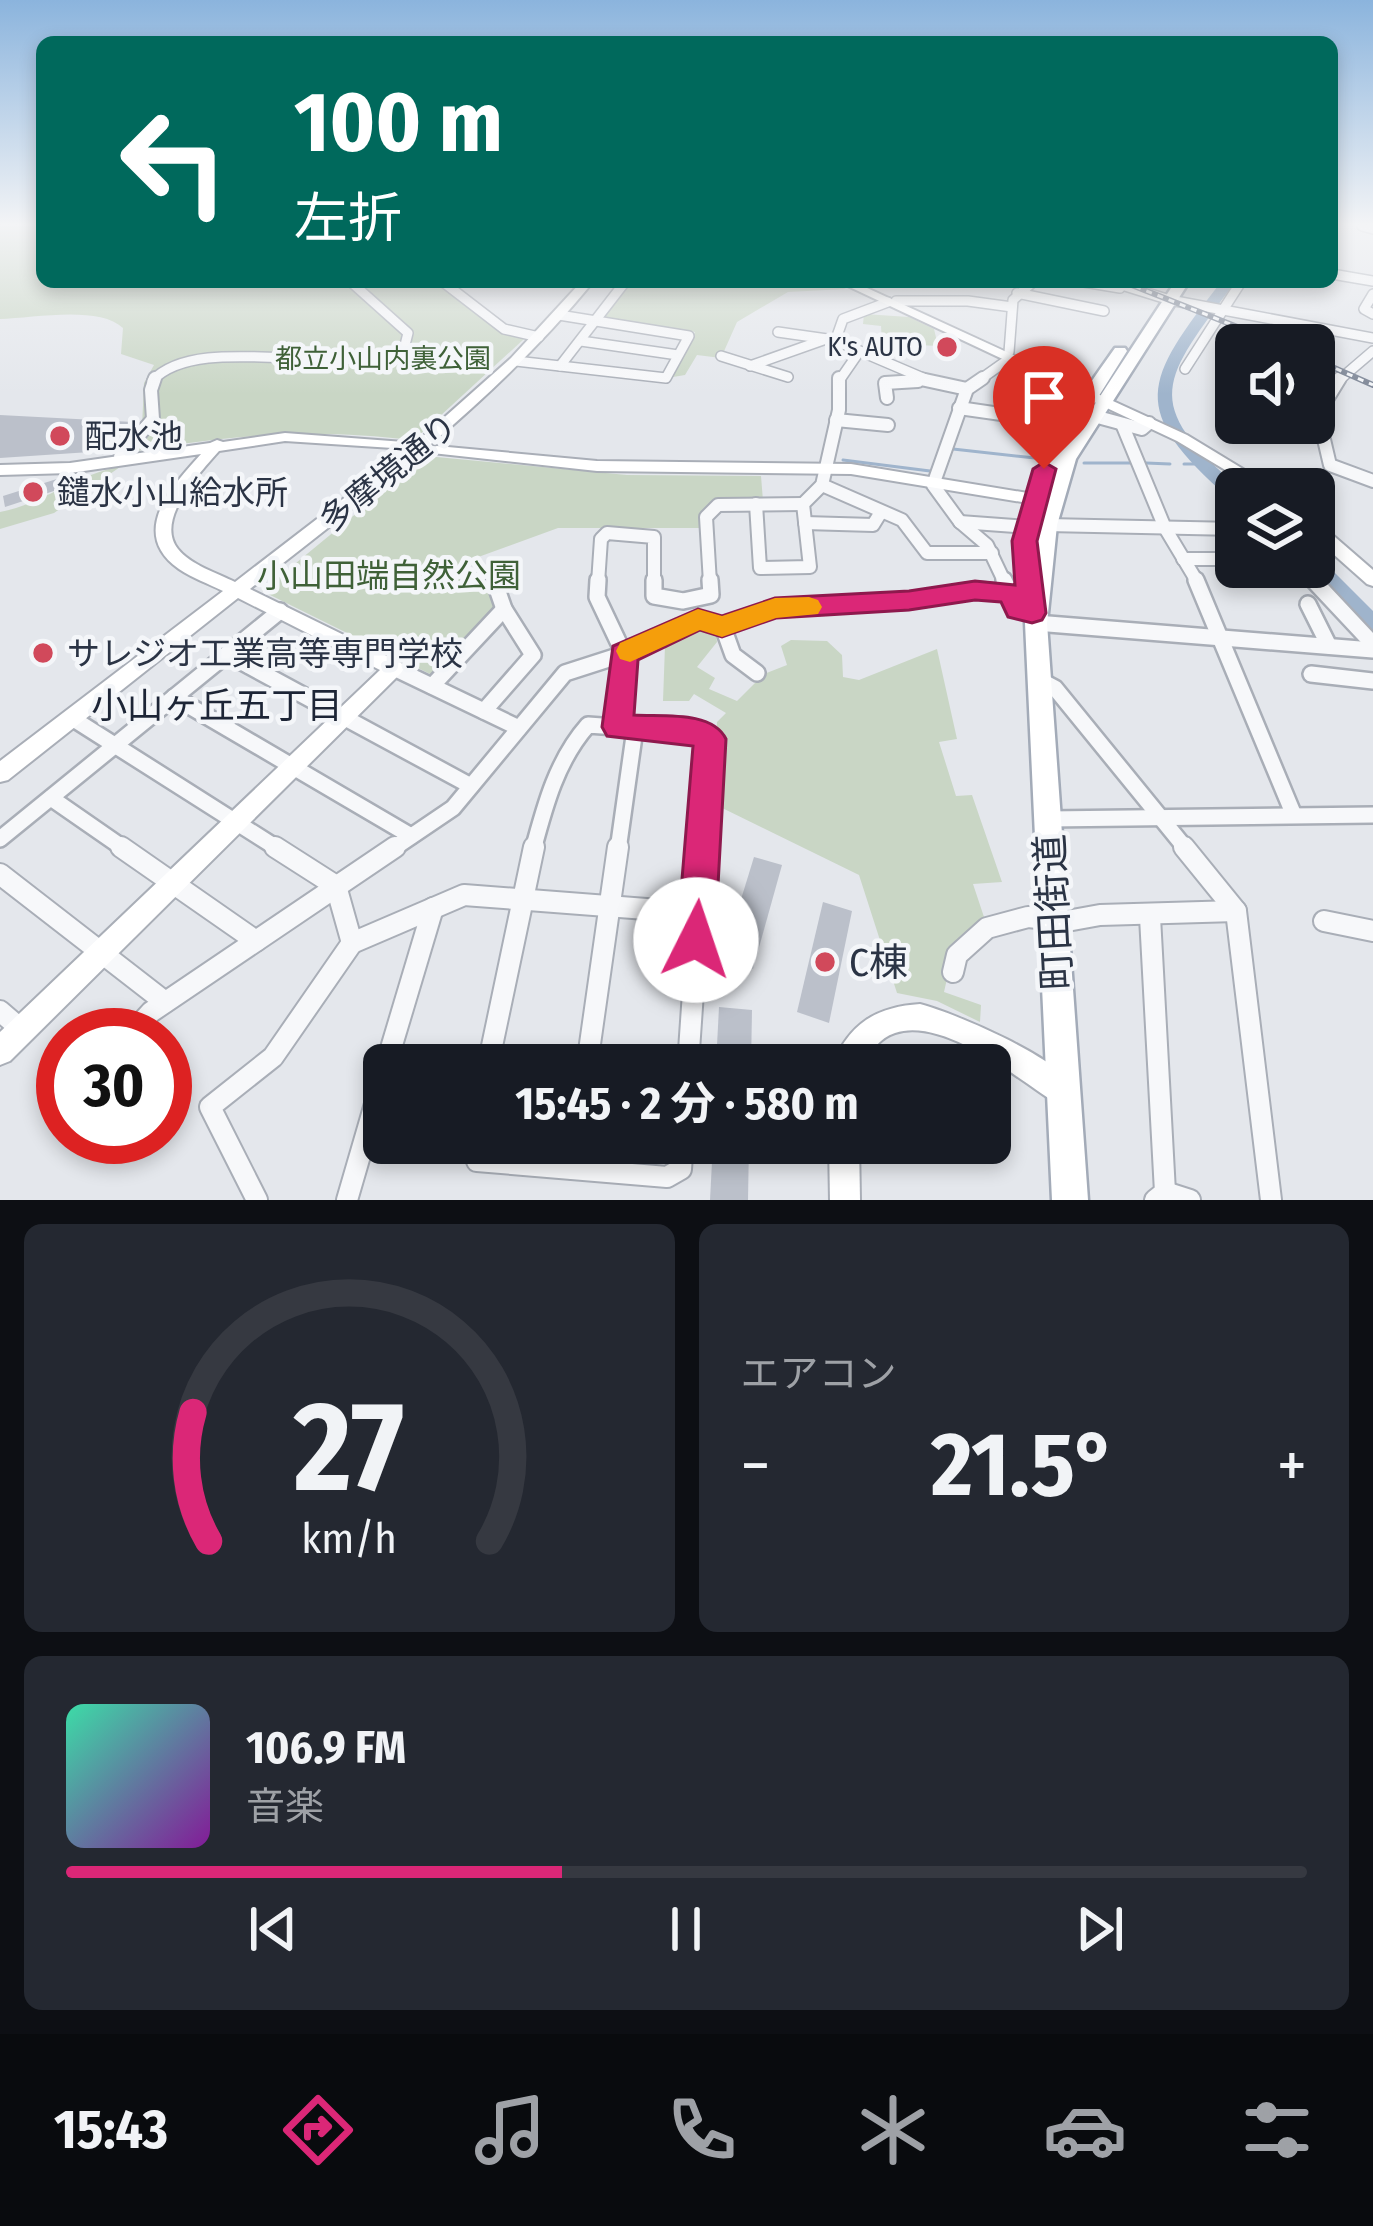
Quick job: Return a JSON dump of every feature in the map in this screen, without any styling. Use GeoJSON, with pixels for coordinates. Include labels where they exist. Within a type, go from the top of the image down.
{"type":"FeatureCollection","features":[{"type":"Feature","properties":{"kind":"main road","name":"町田街道"},"geometry":{"type":"LineString","coordinates":[[1044,500],[1095,401],[1165,293]]}},
{"type":"Feature","properties":{"kind":"main road","name":"町田街道"},"geometry":{"type":"LineString","coordinates":[[1070,1200],[1040,680],[1027,615],[1024,558],[1044,500],[1051,454],[1070,424],[1095,401]]}},
{"type":"Feature","properties":{"kind":"street"},"geometry":{"type":"LineString","coordinates":[[120,457],[153,419],[151,389],[156,375],[179,360],[204,356],[348,365],[384,360],[404,349],[409,333],[358,288]]}},
{"type":"Feature","properties":{"kind":"street"},"geometry":{"type":"LineString","coordinates":[[450,288],[504,328],[539,337]]}},
{"type":"Feature","properties":{"kind":"street","name":"多摩境通り"},"geometry":{"type":"LineString","coordinates":[[0,773],[405,460],[516,361],[582,288]]}},
{"type":"Feature","properties":{"kind":"street"},"geometry":{"type":"LineString","coordinates":[[560,366],[621,288]]}},
{"type":"Feature","properties":{"kind":"street"},"geometry":{"type":"LineString","coordinates":[[865,288],[898,298],[1012,307]]}},
{"type":"Feature","properties":{"kind":"street"},"geometry":{"type":"LineString","coordinates":[[871,288],[1095,401],[1202,448],[1234,468]]}},
{"type":"Feature","properties":{"kind":"street"},"geometry":{"type":"LineString","coordinates":[[1024,288],[1012,307],[1009,356],[967,388],[933,485],[992,553],[1027,615]]}},
{"type":"Feature","properties":{"kind":"street"},"geometry":{"type":"LineString","coordinates":[[1017,293],[1102,314],[1103,298],[1092,288]]}},
{"type":"Feature","properties":{"kind":"street"},"geometry":{"type":"LineString","coordinates":[[1130,288],[1165,293],[1192,305],[1373,338]]}},
{"type":"Feature","properties":{"kind":"street"},"geometry":{"type":"LineString","coordinates":[[1185,369],[1237,288]]}},
{"type":"Feature","properties":{"kind":"street"},"geometry":{"type":"LineString","coordinates":[[1373,294],[1364,309],[1373,314]]}},
{"type":"Feature","properties":{"kind":"street"},"geometry":{"type":"LineString","coordinates":[[750,366],[783,348],[812,347],[832,339],[843,320],[898,298]]}},
{"type":"Feature","properties":{"kind":"street"},"geometry":{"type":"LineString","coordinates":[[516,361],[666,378],[689,336],[559,315]]}},
{"type":"Feature","properties":{"kind":"street"},"geometry":{"type":"LineString","coordinates":[[778,332],[832,339],[923,381]]}},
{"type":"Feature","properties":{"kind":"street"},"geometry":{"type":"LineString","coordinates":[[581,341],[678,355]]}},
{"type":"Feature","properties":{"kind":"street"},"geometry":{"type":"LineString","coordinates":[[1373,351],[1339,379],[1318,414],[1330,465],[1373,481]]}},
{"type":"Feature","properties":{"kind":"street"},"geometry":{"type":"LineString","coordinates":[[590,1044],[610,906],[627,728],[624,654],[597,597],[601,539],[608,533],[647,532],[654,537],[654,596],[661,600],[712,595],[706,517],[718,505],[803,504],[819,493],[836,421],[839,376],[859,352]]}},
{"type":"Feature","properties":{"kind":"street"},"geometry":{"type":"LineString","coordinates":[[721,356],[788,376]]}},
{"type":"Feature","properties":{"kind":"street"},"geometry":{"type":"LineString","coordinates":[[886,398],[885,382],[923,381],[967,388]]}},
{"type":"Feature","properties":{"kind":"street"},"geometry":{"type":"LineString","coordinates":[[1095,401],[1122,424],[1142,429],[1149,423]]}},
{"type":"Feature","properties":{"kind":"street"},"geometry":{"type":"LineString","coordinates":[[959,408],[1070,424]]}},
{"type":"Feature","properties":{"kind":"street"},"geometry":{"type":"LineString","coordinates":[[836,421],[889,425]]}},
{"type":"Feature","properties":{"kind":"street"},"geometry":{"type":"LineString","coordinates":[[1122,424],[1135,463],[1220,636],[1293,813]]}},
{"type":"Feature","properties":{"kind":"street"},"geometry":{"type":"LineString","coordinates":[[0,470],[70,468],[218,444],[302,437],[404,446]]}},
{"type":"Feature","properties":{"kind":"street"},"geometry":{"type":"LineString","coordinates":[[218,444],[169,506],[162,532],[174,557],[519,728]]}},
{"type":"Feature","properties":{"kind":"street"},"geometry":{"type":"LineString","coordinates":[[437,450],[597,466],[934,480],[1044,500]]}},
{"type":"Feature","properties":{"kind":"street"},"geometry":{"type":"LineString","coordinates":[[824,476],[902,520],[927,553],[992,553]]}},
{"type":"Feature","properties":{"kind":"street"},"geometry":{"type":"LineString","coordinates":[[756,504],[760,568],[810,567],[803,504]]}},
{"type":"Feature","properties":{"kind":"street"},"geometry":{"type":"LineString","coordinates":[[805,524],[873,525],[881,512]]}},
{"type":"Feature","properties":{"kind":"street"},"geometry":{"type":"LineString","coordinates":[[961,522],[1215,528]]}},
{"type":"Feature","properties":{"kind":"street"},"geometry":{"type":"LineString","coordinates":[[1335,547],[1373,580]]}},
{"type":"Feature","properties":{"kind":"street"},"geometry":{"type":"LineString","coordinates":[[1183,559],[1215,559]]}},
{"type":"Feature","properties":{"kind":"street"},"geometry":{"type":"LineString","coordinates":[[484,711],[532,655],[504,609],[494,579]]}},
{"type":"Feature","properties":{"kind":"street"},"geometry":{"type":"LineString","coordinates":[[1318,588],[1373,650]]}},
{"type":"Feature","properties":{"kind":"street"},"geometry":{"type":"LineString","coordinates":[[159,1008],[453,808],[565,673],[624,654],[698,620],[722,627],[775,608],[909,601],[975,590],[1027,615],[1373,650]]}},
{"type":"Feature","properties":{"kind":"street"},"geometry":{"type":"LineString","coordinates":[[1308,604],[1329,646]]}},
{"type":"Feature","properties":{"kind":"street"},"geometry":{"type":"LineString","coordinates":[[431,686],[504,609]]}},
{"type":"Feature","properties":{"kind":"street"},"geometry":{"type":"LineString","coordinates":[[0,839],[280,611]]}},
{"type":"Feature","properties":{"kind":"street"},"geometry":{"type":"LineString","coordinates":[[722,627],[722,637],[738,663],[757,673]]}},
{"type":"Feature","properties":{"kind":"street"},"geometry":{"type":"LineString","coordinates":[[227,654],[471,786]]}},
{"type":"Feature","properties":{"kind":"street"},"geometry":{"type":"LineString","coordinates":[[0,1051],[394,668]]}},
{"type":"Feature","properties":{"kind":"street"},"geometry":{"type":"LineString","coordinates":[[1311,674],[1373,681]]}},
{"type":"Feature","properties":{"kind":"street"},"geometry":{"type":"LineString","coordinates":[[1040,680],[1055,688],[1236,911],[1271,1200]]}},
{"type":"Feature","properties":{"kind":"street"},"geometry":{"type":"LineString","coordinates":[[174,697],[411,836]]}},
{"type":"Feature","properties":{"kind":"street"},"geometry":{"type":"LineString","coordinates":[[72,718],[336,886],[352,943]]}},
{"type":"Feature","properties":{"kind":"street"},"geometry":{"type":"LineString","coordinates":[[493,1044],[550,784],[578,731],[588,725],[700,733],[710,739],[689,1044]]}},
{"type":"Feature","properties":{"kind":"street"},"geometry":{"type":"LineString","coordinates":[[51,798],[256,941]]}},
{"type":"Feature","properties":{"kind":"street"},"geometry":{"type":"LineString","coordinates":[[1048,819],[1373,815]]}},
{"type":"Feature","properties":{"kind":"street"},"geometry":{"type":"LineString","coordinates":[[0,874],[165,1002]]}},
{"type":"Feature","properties":{"kind":"street"},"geometry":{"type":"LineString","coordinates":[[257,1200],[210,1107],[273,1057],[352,943],[464,895],[698,913]]}},
{"type":"Feature","properties":{"kind":"street"},"geometry":{"type":"LineString","coordinates":[[392,1044],[433,908]]}},
{"type":"Feature","properties":{"kind":"street"},"geometry":{"type":"LineString","coordinates":[[952,972],[957,955],[987,928],[1028,917],[1236,911]]}},
{"type":"Feature","properties":{"kind":"street"},"geometry":{"type":"LineString","coordinates":[[1150,917],[1160,1196],[1190,1200]]}},
{"type":"Feature","properties":{"kind":"street"},"geometry":{"type":"LineString","coordinates":[[1324,921],[1373,931]]}},
{"type":"Feature","properties":{"kind":"street"},"geometry":{"type":"LineString","coordinates":[[0,1011],[22,1030]]}},
{"type":"Feature","properties":{"kind":"street"},"geometry":{"type":"LineString","coordinates":[[859,1044],[878,1026],[900,1017],[928,1017],[955,1025],[986,1044]]}},
{"type":"Feature","properties":{"kind":"street"},"geometry":{"type":"LineString","coordinates":[[1011,1059],[1064,1092]]}},
{"type":"Feature","properties":{"kind":"street"},"geometry":{"type":"LineString","coordinates":[[346,1200],[363,1143]]}},
{"type":"Feature","properties":{"kind":"street"},"geometry":{"type":"LineString","coordinates":[[513,1164],[667,1177],[681,1164]]}},
{"type":"Feature","properties":{"kind":"street"},"geometry":{"type":"LineString","coordinates":[[573,1169],[574,1164]]}},
{"type":"Feature","properties":{"kind":"street"},"geometry":{"type":"LineString","coordinates":[[845,1200],[847,1164]]}},
{"type":"Feature","properties":{"kind":"green space","name":"都立小山内裏公園"},"geometry":{"type":"Polygon","coordinates":[[[0,282],[36,282],[36,288],[445,288],[496,328],[524,339],[414,440],[335,434],[262,436],[113,455],[142,427],[144,383],[154,365],[121,354],[123,328],[112,321],[65,314],[0,319],[0,282]]]}},
{"type":"Feature","properties":{"kind":"green space"},"geometry":{"type":"Polygon","coordinates":[[[624,288],[846,289],[788,292],[737,322],[721,358],[697,355],[685,375],[673,377],[695,332],[604,319],[624,288]]]}},
{"type":"Feature","properties":{"kind":"green space"},"geometry":{"type":"Polygon","coordinates":[[[864,314],[909,317],[934,329],[938,346],[882,343],[881,326],[863,324],[864,314]]]}},
{"type":"Feature","properties":{"kind":"green space","name":"小山田端自然公園"},"geometry":{"type":"Polygon","coordinates":[[[426,456],[627,475],[761,476],[763,501],[718,500],[700,516],[700,528],[558,528],[459,564],[460,581],[487,578],[497,608],[438,673],[430,674],[262,591],[426,456]]]}},
{"type":"Feature","properties":{"kind":"green space"},"geometry":{"type":"Polygon","coordinates":[[[120,467],[54,513],[0,529],[0,512],[120,467]]]}},
{"type":"Feature","properties":{"kind":"green space"},"geometry":{"type":"Polygon","coordinates":[[[698,626],[715,630],[717,642],[697,667],[715,678],[709,689],[737,701],[764,674],[787,665],[781,646],[791,640],[827,641],[842,655],[843,677],[859,680],[937,649],[957,739],[939,742],[956,796],[972,795],[1002,882],[973,884],[986,923],[954,948],[944,992],[981,1005],[980,1022],[937,1001],[897,993],[859,875],[712,803],[717,722],[726,713],[694,694],[689,701],[663,701],[665,646],[698,626]]]}},
{"type":"Feature","properties":{"kind":"building","name":"配水池"},"geometry":{"type":"Polygon","coordinates":[[[0,415],[133,422],[105,451],[0,458],[0,415]]]}},
{"type":"Feature","properties":{"kind":"building","name":"鑓水小山給水所"},"geometry":{"type":"Polygon","coordinates":[[[60,478],[63,488],[5,507],[3,496],[60,478]]]}},
{"type":"Feature","properties":{"kind":"building"},"geometry":{"type":"Polygon","coordinates":[[[754,857],[782,865],[753,969],[723,958],[754,857]]]}},
{"type":"Feature","properties":{"kind":"building","name":"C棟"},"geometry":{"type":"Polygon","coordinates":[[[823,902],[852,911],[829,1023],[797,1012],[823,902]]]}},
{"type":"Feature","properties":{"kind":"building"},"geometry":{"type":"Polygon","coordinates":[[[719,1007],[752,1010],[751,1044],[717,1044],[719,1007]]]}},
{"type":"Feature","properties":{"kind":"building"},"geometry":{"type":"Polygon","coordinates":[[[712,1164],[749,1164],[748,1200],[710,1200],[712,1164]]]}},
{"type":"Feature","properties":{"kind":"waterway"},"geometry":{"type":"LineString","coordinates":[[1215,476],[1179,439],[1166,415],[1163,393],[1168,370],[1182,345],[1223,288]]}},
{"type":"Feature","properties":{"kind":"waterway"},"geometry":{"type":"LineString","coordinates":[[953,449],[1035,458]]}},
{"type":"Feature","properties":{"kind":"waterway"},"geometry":{"type":"LineString","coordinates":[[946,466],[950,455]]}},
{"type":"Feature","properties":{"kind":"waterway"},"geometry":{"type":"LineString","coordinates":[[843,460],[930,471]]}},
{"type":"Feature","properties":{"kind":"waterway"},"geometry":{"type":"LineString","coordinates":[[1084,463],[1130,463]]}},
{"type":"Feature","properties":{"kind":"waterway"},"geometry":{"type":"LineString","coordinates":[[1146,463],[1170,464]]}},
{"type":"Feature","properties":{"kind":"waterway"},"geometry":{"type":"LineString","coordinates":[[1184,464],[1198,464]]}},
{"type":"Feature","properties":{"kind":"waterway"},"geometry":{"type":"LineString","coordinates":[[1335,585],[1373,624]]}},
{"type":"Feature","properties":{"kind":"railway"},"geometry":{"type":"LineString","coordinates":[[1139,288],[1230,324]]}},
{"type":"Feature","properties":{"kind":"railway"},"geometry":{"type":"LineString","coordinates":[[1335,368],[1373,385]]}},
{"type":"Feature","properties":{"kind":"slow traffic"},"geometry":{"type":"LineString","coordinates":[[630,651],[698,620],[722,627],[775,608],[809,607]]}},
{"type":"Feature","properties":{"kind":"place","name":"K's AUTO"},"geometry":{"type":"Point","coordinates":[947,347]}},
{"type":"Feature","properties":{"kind":"place","name":"配水池"},"geometry":{"type":"Point","coordinates":[60,436]}},
{"type":"Feature","properties":{"kind":"place","name":"鑓水小山給水所"},"geometry":{"type":"Point","coordinates":[33,492]}},
{"type":"Feature","properties":{"kind":"place","name":"サレジオ工業高等専門学校"},"geometry":{"type":"Point","coordinates":[43,653]}},
{"type":"Feature","properties":{"kind":"place","name":"C棟"},"geometry":{"type":"Point","coordinates":[825,962]}},
{"type":"Feature","properties":{"kind":"district","name":"小山ヶ丘五丁目"},"geometry":{"type":"Point","coordinates":[217,705]}},
{"type":"Feature","properties":{"kind":"route"},"geometry":{"type":"LineString","coordinates":[[696,940],[710,739],[700,733],[618,727],[624,654],[698,620],[722,627],[775,608],[909,601],[975,590],[1011,593],[1018,610],[1032,613],[1024,541],[1044,469]]}}]}
